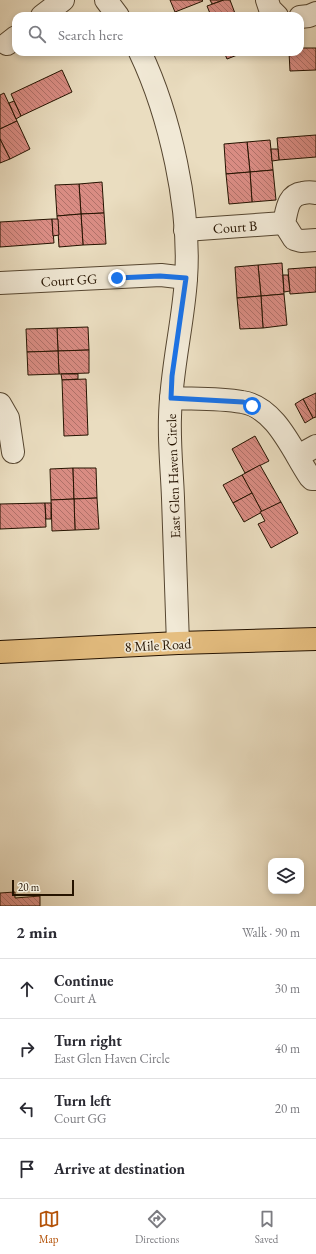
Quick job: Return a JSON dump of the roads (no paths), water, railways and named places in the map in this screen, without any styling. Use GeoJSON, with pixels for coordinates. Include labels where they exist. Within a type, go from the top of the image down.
{"type":"FeatureCollection","features":[{"type":"Feature","properties":{"kind":"main road","name":"8 Mile Road"},"geometry":{"type":"LineString","coordinates":[[0,652],[316,639]]}},
{"type":"Feature","properties":{"kind":"street"},"geometry":{"type":"LineString","coordinates":[[47,12],[63,0]]}},
{"type":"Feature","properties":{"kind":"street"},"geometry":{"type":"LineString","coordinates":[[106,0],[115,12]]}},
{"type":"Feature","properties":{"kind":"street"},"geometry":{"type":"LineString","coordinates":[[267,0],[274,12]]}},
{"type":"Feature","properties":{"kind":"street"},"geometry":{"type":"LineString","coordinates":[[304,17],[316,13]]}},
{"type":"Feature","properties":{"kind":"street","name":"East Glen Haven Circle"},"geometry":{"type":"LineString","coordinates":[[142,56],[160,102],[173,150],[181,192],[185,230],[186,278],[172,376],[171,398],[171,448],[178,644]]}},
{"type":"Feature","properties":{"kind":"street"},"geometry":{"type":"LineString","coordinates":[[316,193],[299,193],[293,196],[290,200],[284,223],[294,239],[301,241],[316,240]]}},
{"type":"Feature","properties":{"kind":"street","name":"Court B"},"geometry":{"type":"LineString","coordinates":[[185,230],[284,223]]}},
{"type":"Feature","properties":{"kind":"street","name":"Court GG"},"geometry":{"type":"LineString","coordinates":[[0,283],[160,276],[186,278]]}},
{"type":"Feature","properties":{"kind":"street"},"geometry":{"type":"LineString","coordinates":[[171,398],[243,402],[252,406],[270,417],[282,431],[307,451],[310,477],[312,479],[316,479]]}},
{"type":"Feature","properties":{"kind":"street"},"geometry":{"type":"LineString","coordinates":[[0,404],[8,418],[13,452]]}}]}
